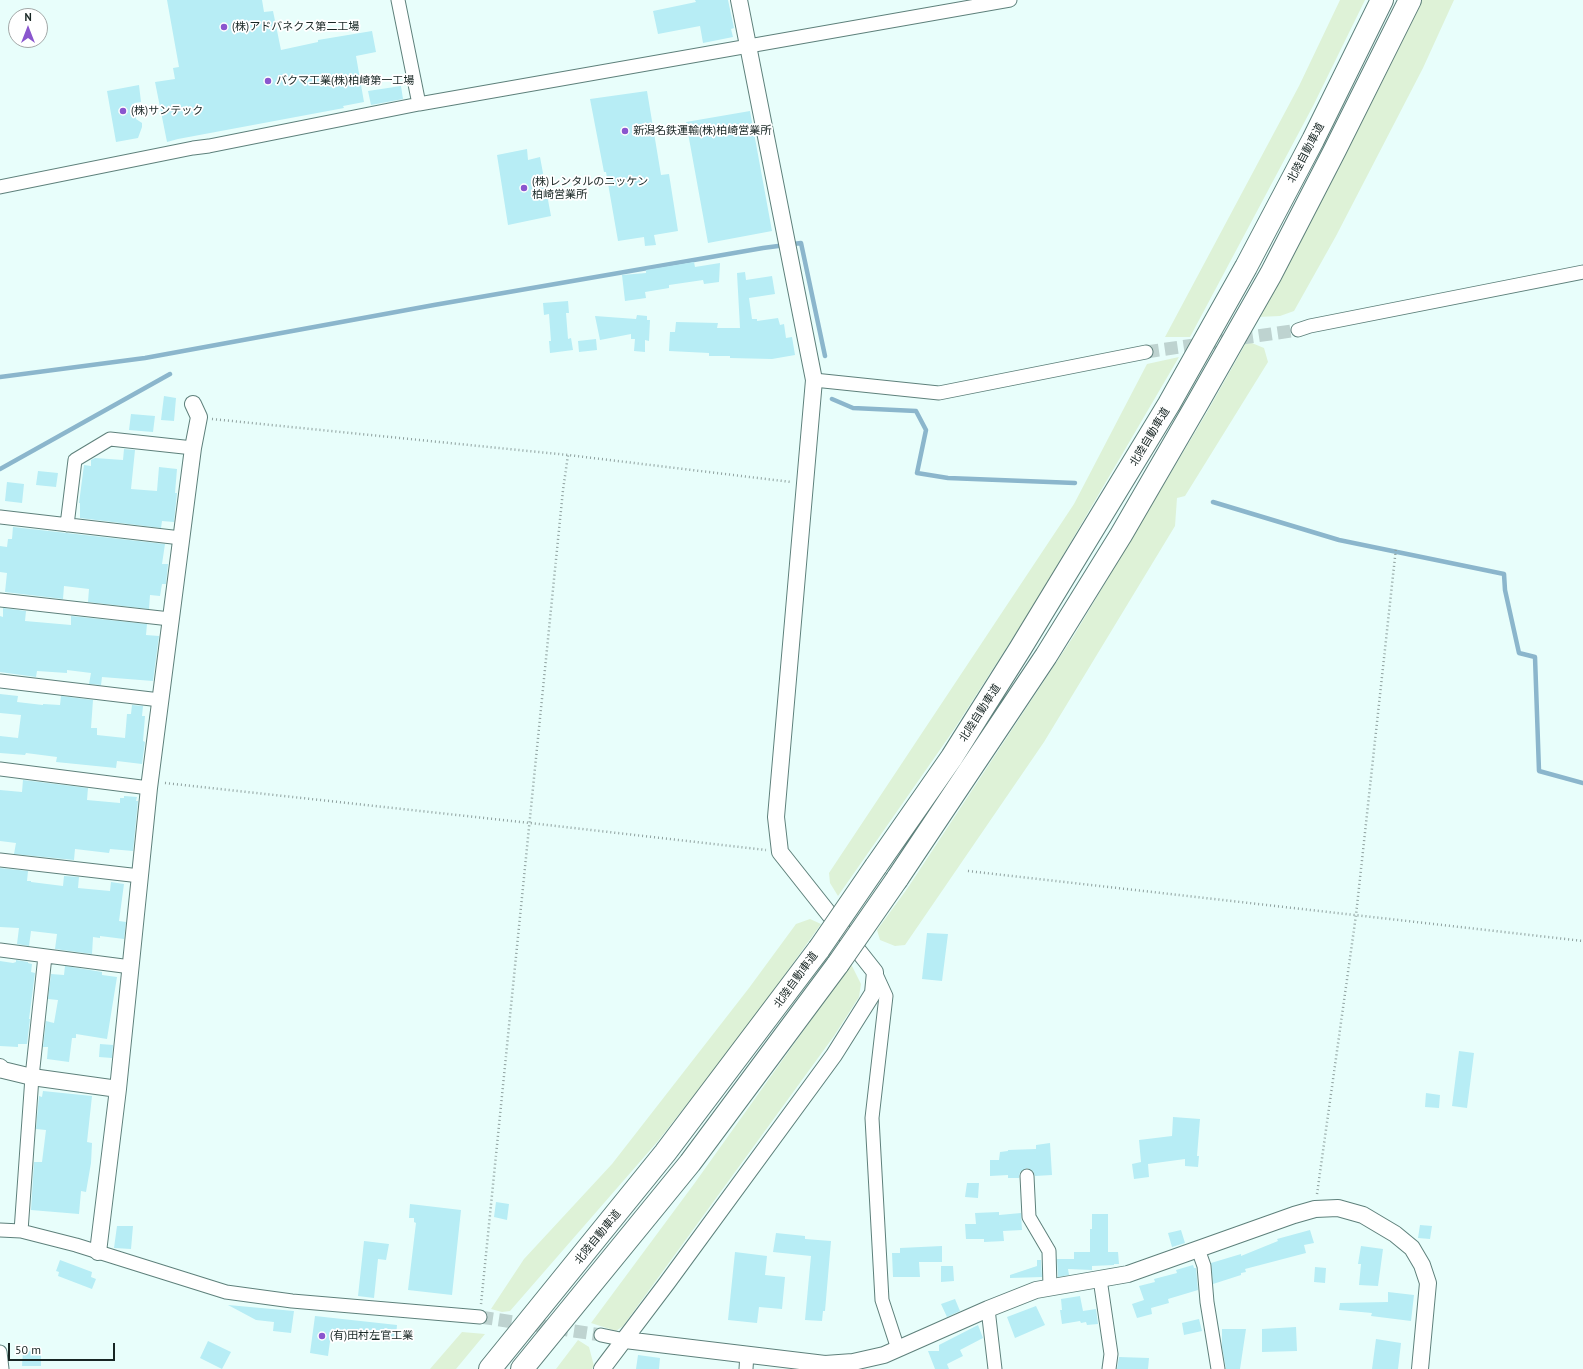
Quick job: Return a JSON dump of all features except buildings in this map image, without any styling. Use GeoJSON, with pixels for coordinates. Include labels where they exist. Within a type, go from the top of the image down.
{"type":"FeatureCollection","features":[{"type":"Feature","properties":{"kind":"highway","name":"北陸自動車道"},"geometry":{"type":"LineString","coordinates":[[490,1369],[665,1153],[819,949],[952,757],[1170,404],[1246,267],[1313,140],[1382,0]]}},
{"type":"Feature","properties":{"kind":"highway"},"geometry":{"type":"LineString","coordinates":[[542,1369],[690,1163],[838,964],[897,879],[1046,656],[1121,535],[1270,274],[1335,150],[1410,0]]}},
{"type":"Feature","properties":{"kind":"highway"},"geometry":{"type":"LineString","coordinates":[[522,1369],[690,1163]]}},
{"type":"Feature","properties":{"kind":"highway"},"geometry":{"type":"LineString","coordinates":[[479,1369],[543,1296],[582,1257]]}},
{"type":"Feature","properties":{"kind":"street"},"geometry":{"type":"LineString","coordinates":[[398,0],[419,104]]}},
{"type":"Feature","properties":{"kind":"street"},"geometry":{"type":"LineString","coordinates":[[739,0],[747,48],[814,380],[776,817],[780,852],[875,972],[886,996],[872,1118],[882,1300],[898,1349]]}},
{"type":"Feature","properties":{"kind":"street"},"geometry":{"type":"LineString","coordinates":[[0,187],[178,150],[209,146],[419,104],[747,48],[1010,0]]}},
{"type":"Feature","properties":{"kind":"street"},"geometry":{"type":"LineString","coordinates":[[1298,330],[1310,326],[1583,272]]}},
{"type":"Feature","properties":{"kind":"street"},"geometry":{"type":"LineString","coordinates":[[814,380],[939,393],[1146,352]]}},
{"type":"Feature","properties":{"kind":"street"},"geometry":{"type":"LineString","coordinates":[[98,1252],[118,1089],[150,785],[193,448],[196,411]]}},
{"type":"Feature","properties":{"kind":"street"},"geometry":{"type":"LineString","coordinates":[[67,525],[76,460],[110,439],[193,448]]}},
{"type":"Feature","properties":{"kind":"street"},"geometry":{"type":"LineString","coordinates":[[0,517],[181,538]]}},
{"type":"Feature","properties":{"kind":"street"},"geometry":{"type":"LineString","coordinates":[[0,600],[170,619]]}},
{"type":"Feature","properties":{"kind":"street"},"geometry":{"type":"LineString","coordinates":[[0,681],[160,700]]}},
{"type":"Feature","properties":{"kind":"street"},"geometry":{"type":"LineString","coordinates":[[0,769],[150,785]]}},
{"type":"Feature","properties":{"kind":"street"},"geometry":{"type":"LineString","coordinates":[[0,860],[140,876]]}},
{"type":"Feature","properties":{"kind":"street"},"geometry":{"type":"LineString","coordinates":[[0,950],[131,967]]}},
{"type":"Feature","properties":{"kind":"street"},"geometry":{"type":"LineString","coordinates":[[21,1231],[32,1077],[45,956]]}},
{"type":"Feature","properties":{"kind":"street"},"geometry":{"type":"LineString","coordinates":[[602,1369],[625,1340],[834,1055],[873,993],[875,972]]}},
{"type":"Feature","properties":{"kind":"street"},"geometry":{"type":"LineString","coordinates":[[0,1068],[32,1077],[118,1089]]}},
{"type":"Feature","properties":{"kind":"street"},"geometry":{"type":"LineString","coordinates":[[1027,1176],[1029,1217],[1049,1251],[1050,1287]]}},
{"type":"Feature","properties":{"kind":"street"},"geometry":{"type":"LineString","coordinates":[[601,1335],[747,1362],[825,1364],[853,1362],[884,1355],[988,1309],[1036,1290],[1128,1274],[1315,1209],[1338,1208],[1363,1216],[1395,1234],[1412,1248],[1422,1265],[1428,1283],[1420,1369]]}},
{"type":"Feature","properties":{"kind":"street"},"geometry":{"type":"LineString","coordinates":[[0,1230],[21,1231],[98,1252],[226,1292],[292,1301],[480,1317]]}},
{"type":"Feature","properties":{"kind":"street"},"geometry":{"type":"LineString","coordinates":[[1198,1249],[1204,1266],[1207,1302],[1218,1369]]}},
{"type":"Feature","properties":{"kind":"street"},"geometry":{"type":"LineString","coordinates":[[1100,1279],[1111,1354],[1109,1369]]}},
{"type":"Feature","properties":{"kind":"street"},"geometry":{"type":"LineString","coordinates":[[988,1309],[995,1369]]}},
{"type":"Feature","properties":{"kind":"street"},"geometry":{"type":"LineString","coordinates":[[0,1352],[2,1369]]}},
{"type":"Feature","properties":{"kind":"path"},"geometry":{"type":"LineString","coordinates":[[196,411],[806,484]]}},
{"type":"Feature","properties":{"kind":"path"},"geometry":{"type":"LineString","coordinates":[[480,1317],[563,490],[568,455]]}},
{"type":"Feature","properties":{"kind":"path"},"geometry":{"type":"LineString","coordinates":[[1315,1209],[1356,915],[1396,548]]}},
{"type":"Feature","properties":{"kind":"path"},"geometry":{"type":"LineString","coordinates":[[150,785],[530,822],[780,852]]}},
{"type":"Feature","properties":{"kind":"path"},"geometry":{"type":"LineString","coordinates":[[968,871],[1583,941]]}},
{"type":"Feature","properties":{"kind":"green space"},"geometry":{"type":"Polygon","coordinates":[[[1340,0],[1365,0],[1313,106],[1190,337],[1165,337],[1299,86],[1340,0]]]}},
{"type":"Feature","properties":{"kind":"green space"},"geometry":{"type":"Polygon","coordinates":[[[1420,0],[1454,0],[1423,68],[1336,236],[1294,311],[1280,316],[1257,317],[1339,168],[1420,0]]]}},
{"type":"Feature","properties":{"kind":"green space"},"geometry":{"type":"Polygon","coordinates":[[[1247,341],[1264,348],[1268,362],[1185,496],[1177,498],[1175,526],[1044,742],[905,945],[895,946],[880,940],[877,930],[907,889],[1073,637],[1207,412],[1247,341]]]}},
{"type":"Feature","properties":{"kind":"green space"},"geometry":{"type":"Polygon","coordinates":[[[1179,357],[1034,605],[953,731],[838,896],[830,883],[829,873],[1074,504],[1147,364],[1179,357]]]}},
{"type":"Feature","properties":{"kind":"green space"},"geometry":{"type":"Polygon","coordinates":[[[810,919],[821,924],[746,1029],[658,1141],[510,1311],[502,1312],[491,1309],[524,1259],[612,1164],[749,988],[796,924],[810,919]]]}},
{"type":"Feature","properties":{"kind":"green space"},"geometry":{"type":"Polygon","coordinates":[[[851,964],[861,984],[859,997],[834,1036],[623,1326],[616,1331],[591,1323],[694,1184],[851,964]]]}},
{"type":"Feature","properties":{"kind":"green space"},"geometry":{"type":"Polygon","coordinates":[[[462,1332],[485,1334],[456,1369],[430,1369],[462,1332]]]}},
{"type":"Feature","properties":{"kind":"green space"},"geometry":{"type":"Polygon","coordinates":[[[578,1340],[589,1347],[594,1366],[592,1369],[556,1369],[578,1340]]]}},
{"type":"Feature","properties":{"kind":"waterway"},"geometry":{"type":"LineString","coordinates":[[0,377],[145,358],[434,305],[763,248],[801,243],[825,356]]}},
{"type":"Feature","properties":{"kind":"waterway"},"geometry":{"type":"LineString","coordinates":[[0,469],[170,374]]}},
{"type":"Feature","properties":{"kind":"waterway"},"geometry":{"type":"LineString","coordinates":[[832,399],[853,408],[916,411],[926,430],[917,473],[948,478],[1075,483]]}},
{"type":"Feature","properties":{"kind":"waterway"},"geometry":{"type":"LineString","coordinates":[[1213,502],[1339,540],[1504,574],[1505,590],[1519,653],[1535,657],[1539,771],[1583,783]]}},
{"type":"Feature","properties":{"kind":"tunnel"},"geometry":{"type":"LineString","coordinates":[[1146,352],[1298,330]]}},
{"type":"Feature","properties":{"kind":"tunnel"},"geometry":{"type":"LineString","coordinates":[[480,1317],[601,1335]]}},
{"type":"Feature","properties":{"kind":"place","name":"(株)アドバネクス第二工場"},"geometry":{"type":"Point","coordinates":[224,27]}},
{"type":"Feature","properties":{"kind":"place","name":"バクマ工業(株)柏崎第一工場"},"geometry":{"type":"Point","coordinates":[268,81]}},
{"type":"Feature","properties":{"kind":"place","name":"(株)サンテック"},"geometry":{"type":"Point","coordinates":[123,111]}},
{"type":"Feature","properties":{"kind":"place","name":"新潟名鉄運輸(株)柏崎営業所"},"geometry":{"type":"Point","coordinates":[625,131]}},
{"type":"Feature","properties":{"kind":"place","name":"(株)レンタルのニッケン 柏崎営業所"},"geometry":{"type":"Point","coordinates":[524,188]}},
{"type":"Feature","properties":{"kind":"place","name":"(有)田村左官工業"},"geometry":{"type":"Point","coordinates":[322,1336]}}]}
